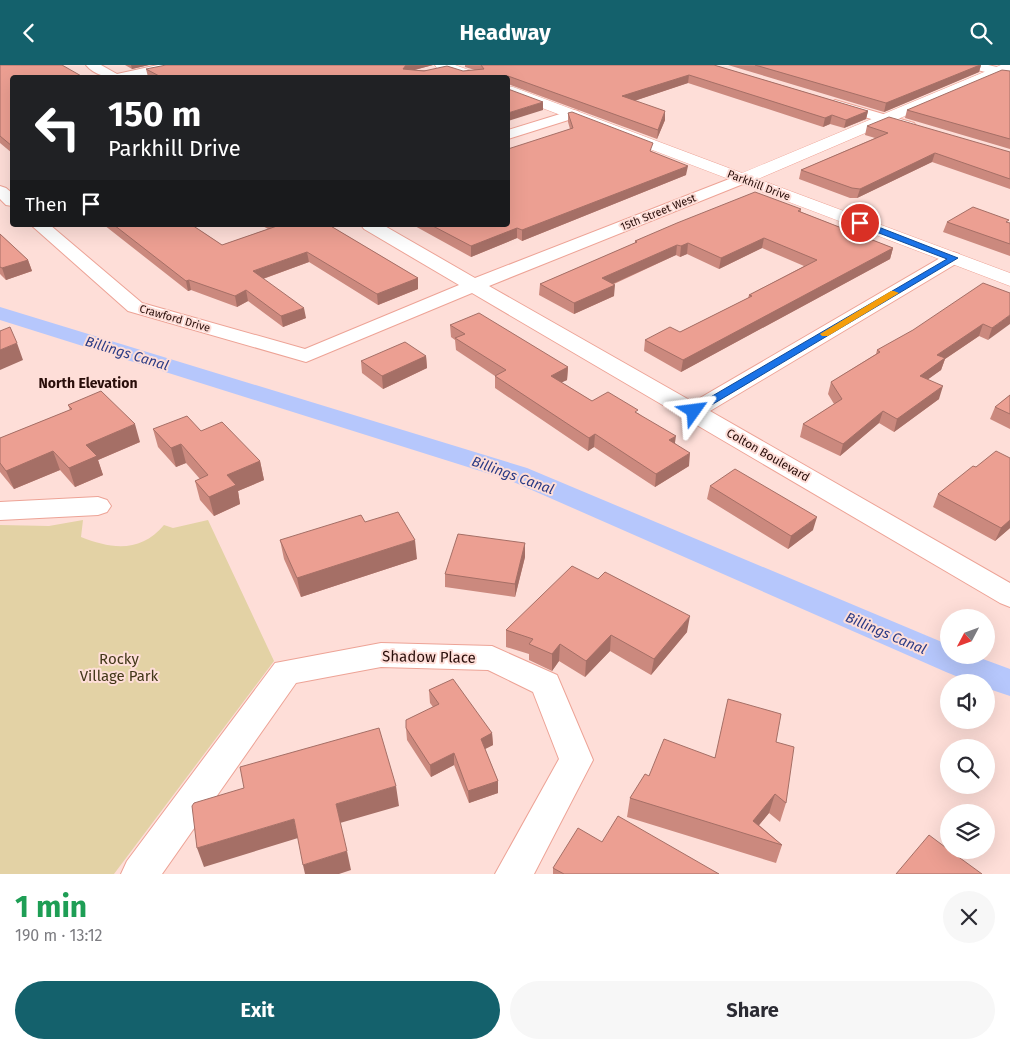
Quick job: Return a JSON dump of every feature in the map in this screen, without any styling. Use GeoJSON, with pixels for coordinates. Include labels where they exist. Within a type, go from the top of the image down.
{"type":"FeatureCollection","features":[{"type":"Feature","properties":{"kind":"street"},"geometry":{"type":"LineString","coordinates":[[92,65],[110,75]]}},
{"type":"Feature","properties":{"kind":"street"},"geometry":{"type":"LineString","coordinates":[[128,75],[176,65]]}},
{"type":"Feature","properties":{"kind":"street"},"geometry":{"type":"LineString","coordinates":[[973,65],[1006,70]]}},
{"type":"Feature","properties":{"kind":"street"},"geometry":{"type":"LineString","coordinates":[[445,68],[468,75]]}},
{"type":"Feature","properties":{"kind":"street","name":"15th Street West"},"geometry":{"type":"LineString","coordinates":[[306,356],[474,285],[742,179],[1006,70]]}},
{"type":"Feature","properties":{"kind":"street","name":"Parkhill Drive"},"geometry":{"type":"LineString","coordinates":[[510,91],[1010,280]]}},
{"type":"Feature","properties":{"kind":"street"},"geometry":{"type":"LineString","coordinates":[[820,99],[924,131]]}},
{"type":"Feature","properties":{"kind":"street"},"geometry":{"type":"LineString","coordinates":[[510,134],[573,114]]}},
{"type":"Feature","properties":{"kind":"street"},"geometry":{"type":"LineString","coordinates":[[0,191],[10,199]]}},
{"type":"Feature","properties":{"kind":"street","name":"Crawford Drive"},"geometry":{"type":"LineString","coordinates":[[42,227],[135,307],[306,356]]}},
{"type":"Feature","properties":{"kind":"street","name":"Colton Boulevard"},"geometry":{"type":"LineString","coordinates":[[373,227],[1010,595]]}},
{"type":"Feature","properties":{"kind":"street"},"geometry":{"type":"LineString","coordinates":[[694,411],[953,258]]}},
{"type":"Feature","properties":{"kind":"street"},"geometry":{"type":"LineString","coordinates":[[0,511],[98,506]]}},
{"type":"Feature","properties":{"kind":"street","name":"Shadow Place"},"geometry":{"type":"LineString","coordinates":[[140,874],[286,672],[381,655],[492,658],[546,684],[576,760],[514,874]]}},
{"type":"Feature","properties":{"kind":"green space","name":"Rocky Village Park"},"geometry":{"type":"Polygon","coordinates":[[[83,520],[81,537],[103,544],[125,546],[146,540],[164,525],[173,528],[208,520],[274,661],[114,874],[0,874],[0,525],[49,526],[83,520]]]}},
{"type":"Feature","properties":{"kind":"building"},"geometry":{"type":"Polygon","coordinates":[[[0,65],[62,65],[80,75],[10,75],[10,144],[0,136],[0,65]]]}},
{"type":"Feature","properties":{"kind":"building"},"geometry":{"type":"Polygon","coordinates":[[[166,65],[406,65],[403,69],[424,71],[447,66],[463,71],[484,69],[481,65],[714,65],[868,111],[846,120],[832,115],[825,118],[689,75],[622,96],[665,111],[658,130],[510,77],[510,75],[157,75],[146,69],[166,65]]]}},
{"type":"Feature","properties":{"kind":"building"},"geometry":{"type":"Polygon","coordinates":[[[755,65],[980,65],[886,103],[755,65]]]}},
{"type":"Feature","properties":{"kind":"building"},"geometry":{"type":"Polygon","coordinates":[[[1002,70],[1010,71],[1010,139],[907,110],[1002,70]]]}},
{"type":"Feature","properties":{"kind":"building"},"geometry":{"type":"Polygon","coordinates":[[[510,90],[543,102],[510,112],[510,90]]]}},
{"type":"Feature","properties":{"kind":"building"},"geometry":{"type":"Polygon","coordinates":[[[572,112],[653,143],[650,151],[688,166],[522,230],[517,228],[471,246],[435,227],[510,227],[510,148],[573,128],[568,113],[572,112]]]}},
{"type":"Feature","properties":{"kind":"building"},"geometry":{"type":"Polygon","coordinates":[[[889,117],[1010,152],[1010,179],[935,153],[860,189],[852,188],[801,170],[888,133],[867,126],[889,117]]]}},
{"type":"Feature","properties":{"kind":"building"},"geometry":{"type":"Polygon","coordinates":[[[755,192],[801,209],[798,211],[893,248],[683,360],[645,340],[670,327],[680,332],[752,296],[749,295],[817,260],[764,238],[721,258],[688,243],[681,246],[677,245],[602,278],[615,285],[574,303],[540,284],[677,223],[755,192]]]}},
{"type":"Feature","properties":{"kind":"building"},"geometry":{"type":"Polygon","coordinates":[[[973,207],[1009,220],[1006,222],[1010,223],[1010,244],[947,222],[973,207]]]}},
{"type":"Feature","properties":{"kind":"building"},"geometry":{"type":"Polygon","coordinates":[[[117,227],[195,227],[222,245],[274,227],[332,227],[418,278],[377,294],[307,252],[253,271],[304,308],[281,316],[246,290],[235,296],[189,280],[186,281],[117,227]]]}},
{"type":"Feature","properties":{"kind":"building"},"geometry":{"type":"Polygon","coordinates":[[[0,234],[28,260],[0,267],[0,234]]]}},
{"type":"Feature","properties":{"kind":"building"},"geometry":{"type":"Polygon","coordinates":[[[983,283],[1010,293],[1010,315],[992,328],[983,324],[937,355],[945,358],[920,376],[943,386],[897,419],[883,411],[843,444],[803,424],[842,399],[831,382],[880,352],[877,350],[913,330],[983,283]]]}},
{"type":"Feature","properties":{"kind":"building"},"geometry":{"type":"Polygon","coordinates":[[[479,313],[568,367],[551,376],[592,401],[608,392],[638,410],[635,412],[676,436],[669,440],[690,453],[656,474],[595,434],[589,438],[495,376],[506,370],[455,338],[465,334],[450,325],[479,313]]]}},
{"type":"Feature","properties":{"kind":"building"},"geometry":{"type":"Polygon","coordinates":[[[10,327],[17,343],[0,350],[0,331],[10,327]]]}},
{"type":"Feature","properties":{"kind":"building"},"geometry":{"type":"Polygon","coordinates":[[[405,342],[426,356],[382,376],[361,361],[405,342]]]}},
{"type":"Feature","properties":{"kind":"building"},"geometry":{"type":"Polygon","coordinates":[[[101,391],[135,424],[86,445],[97,456],[69,468],[53,451],[6,471],[0,463],[0,438],[72,409],[68,405],[101,391]]]}},
{"type":"Feature","properties":{"kind":"building"},"geometry":{"type":"Polygon","coordinates":[[[1010,395],[1010,414],[995,407],[1010,395]]]}},
{"type":"Feature","properties":{"kind":"building"},"geometry":{"type":"Polygon","coordinates":[[[187,416],[201,431],[222,422],[260,461],[227,475],[236,485],[209,497],[195,481],[208,475],[181,444],[171,448],[153,429],[187,416]]]}},
{"type":"Feature","properties":{"kind":"building"},"geometry":{"type":"Polygon","coordinates":[[[996,451],[1010,458],[1010,520],[1001,528],[938,494],[973,466],[976,467],[996,451]]]}},
{"type":"Feature","properties":{"kind":"building"},"geometry":{"type":"Polygon","coordinates":[[[735,469],[817,517],[791,536],[710,486],[735,469]]]}},
{"type":"Feature","properties":{"kind":"building"},"geometry":{"type":"Polygon","coordinates":[[[398,512],[415,540],[297,578],[280,540],[361,515],[365,522],[398,512]]]}},
{"type":"Feature","properties":{"kind":"building"},"geometry":{"type":"Polygon","coordinates":[[[458,534],[525,543],[515,584],[445,574],[458,534]]]}},
{"type":"Feature","properties":{"kind":"building"},"geometry":{"type":"Polygon","coordinates":[[[572,566],[598,579],[605,572],[690,616],[654,659],[611,635],[586,661],[560,644],[552,654],[529,644],[533,639],[506,630],[572,566]]]}},
{"type":"Feature","properties":{"kind":"building"},"geometry":{"type":"Polygon","coordinates":[[[453,679],[492,733],[481,739],[498,781],[468,791],[454,753],[430,765],[406,728],[406,720],[439,704],[429,690],[453,679]]]}},
{"type":"Feature","properties":{"kind":"building"},"geometry":{"type":"Polygon","coordinates":[[[728,699],[781,714],[776,742],[794,747],[786,803],[775,794],[753,821],[782,845],[630,798],[645,774],[649,776],[664,739],[715,758],[728,699]]]}},
{"type":"Feature","properties":{"kind":"building"},"geometry":{"type":"Polygon","coordinates":[[[379,728],[396,786],[336,804],[347,851],[303,865],[294,819],[197,848],[192,806],[194,803],[244,788],[240,767],[379,728]]]}},
{"type":"Feature","properties":{"kind":"building"},"geometry":{"type":"Polygon","coordinates":[[[618,816],[719,874],[564,874],[553,868],[578,828],[602,842],[618,816]]]}},
{"type":"Feature","properties":{"kind":"building"},"geometry":{"type":"Polygon","coordinates":[[[929,835],[940,843],[940,859],[961,859],[982,874],[896,874],[929,835]]]}},
{"type":"Feature","properties":{"kind":"waterway","name":"Billings Canal"},"geometry":{"type":"LineString","coordinates":[[0,313],[518,474],[958,663],[1010,683]]}},
{"type":"Feature","properties":{"kind":"slow traffic"},"geometry":{"type":"LineString","coordinates":[[825,334],[894,293]]}},
{"type":"Feature","properties":{"kind":"district","name":"North Elevation"},"geometry":{"type":"Point","coordinates":[88,383]}},
{"type":"Feature","properties":{"kind":"route"},"geometry":{"type":"LineString","coordinates":[[694,411],[953,258],[860,223]]}}]}
